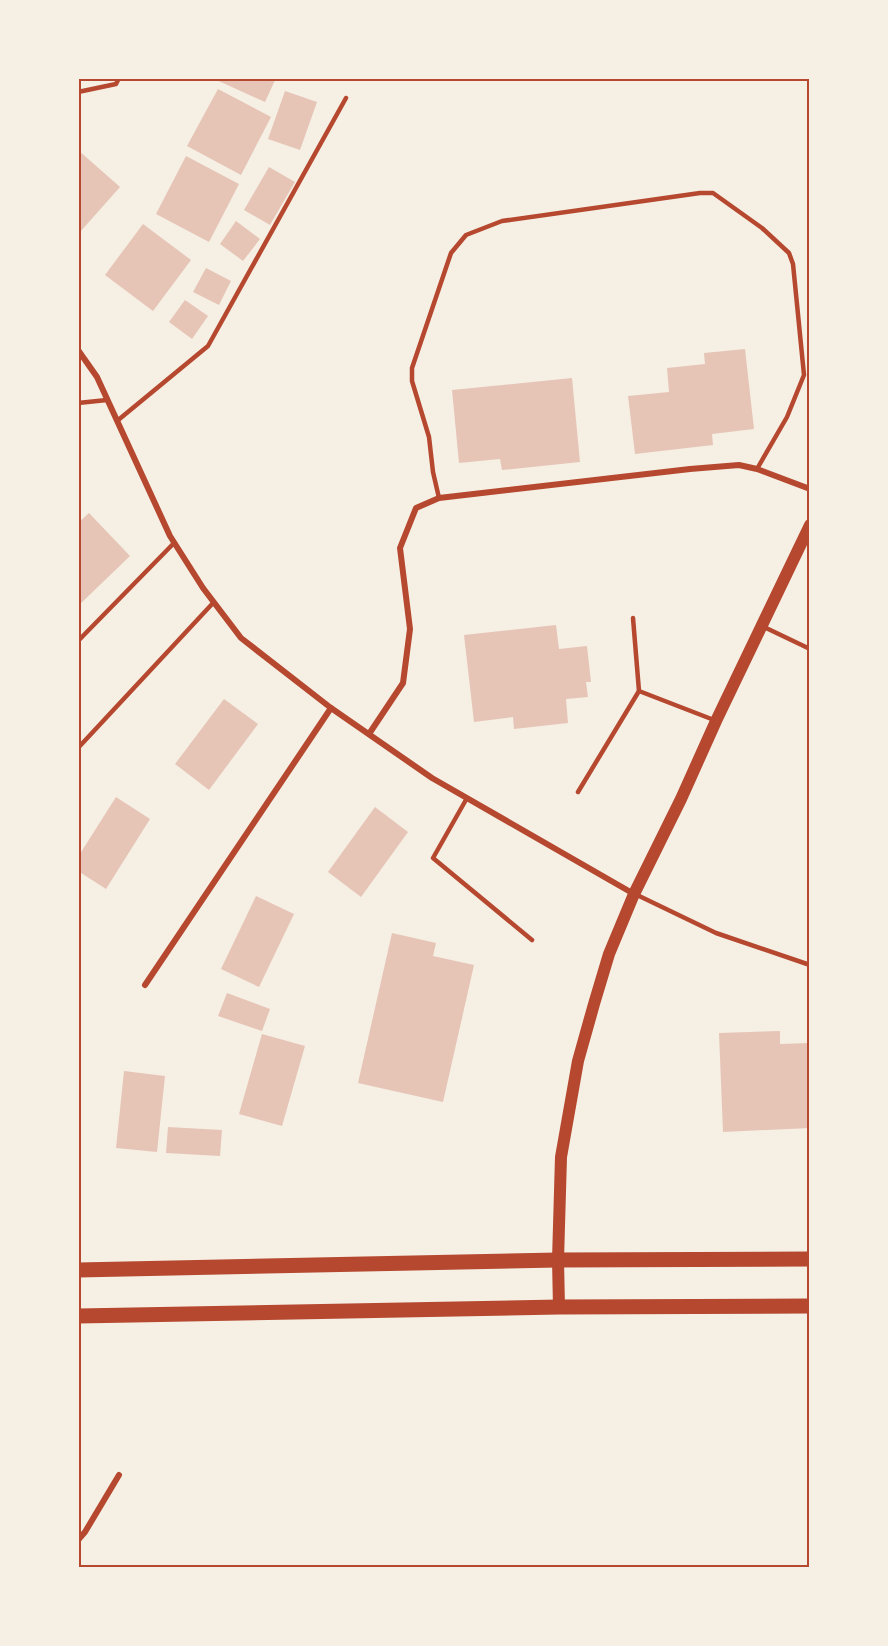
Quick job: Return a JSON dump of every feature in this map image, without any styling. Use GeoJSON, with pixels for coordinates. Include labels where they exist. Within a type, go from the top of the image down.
{"type":"FeatureCollection","features":[{"type":"Feature","properties":{"kind":"main road"},"geometry":{"type":"LineString","coordinates":[[559,1307],[561,1157],[578,1061],[609,954],[634,894],[810,525]]}},
{"type":"Feature","properties":{"kind":"main road"},"geometry":{"type":"LineString","coordinates":[[78,1270],[558,1260],[810,1258]]}},
{"type":"Feature","properties":{"kind":"main road"},"geometry":{"type":"LineString","coordinates":[[78,1316],[559,1307],[810,1306]]}},
{"type":"Feature","properties":{"kind":"street"},"geometry":{"type":"LineString","coordinates":[[78,350],[97,377],[174,543],[202,588],[241,638],[331,708],[432,778],[634,894]]}},
{"type":"Feature","properties":{"kind":"street"},"geometry":{"type":"LineString","coordinates":[[369,734],[403,682],[410,629],[400,548],[416,508],[439,498],[739,465],[757,469],[810,489]]}},
{"type":"Feature","properties":{"kind":"street"},"geometry":{"type":"LineString","coordinates":[[145,985],[331,708]]}},
{"type":"Feature","properties":{"kind":"street"},"geometry":{"type":"LineString","coordinates":[[78,1540],[119,1475]]}},
{"type":"Feature","properties":{"kind":"lane"},"geometry":{"type":"LineString","coordinates":[[78,92],[116,84],[119,78]]}},
{"type":"Feature","properties":{"kind":"lane"},"geometry":{"type":"LineString","coordinates":[[117,421],[208,346],[346,98]]}},
{"type":"Feature","properties":{"kind":"lane"},"geometry":{"type":"LineString","coordinates":[[439,498],[429,436],[412,381],[412,368],[451,253],[466,235],[502,221],[700,192],[713,193],[762,228],[789,253],[793,264],[804,375],[787,417],[757,469]]}},
{"type":"Feature","properties":{"kind":"lane"},"geometry":{"type":"LineString","coordinates":[[78,404],[107,400]]}},
{"type":"Feature","properties":{"kind":"lane"},"geometry":{"type":"LineString","coordinates":[[78,641],[174,543]]}},
{"type":"Feature","properties":{"kind":"lane"},"geometry":{"type":"LineString","coordinates":[[78,748],[213,603]]}},
{"type":"Feature","properties":{"kind":"lane"},"geometry":{"type":"LineString","coordinates":[[578,792],[639,692],[633,618]]}},
{"type":"Feature","properties":{"kind":"lane"},"geometry":{"type":"LineString","coordinates":[[763,626],[810,649]]}},
{"type":"Feature","properties":{"kind":"lane"},"geometry":{"type":"LineString","coordinates":[[639,692],[716,721]]}},
{"type":"Feature","properties":{"kind":"lane"},"geometry":{"type":"LineString","coordinates":[[467,798],[433,858],[532,940]]}},
{"type":"Feature","properties":{"kind":"lane"},"geometry":{"type":"LineString","coordinates":[[634,894],[716,933],[810,965]]}},
{"type":"Feature","properties":{"kind":"building"},"geometry":{"type":"Polygon","coordinates":[[[212,78],[276,78],[265,102],[212,78]]]}},
{"type":"Feature","properties":{"kind":"building"},"geometry":{"type":"Polygon","coordinates":[[[218,89],[271,117],[241,175],[187,146],[218,89]]]}},
{"type":"Feature","properties":{"kind":"building"},"geometry":{"type":"Polygon","coordinates":[[[285,91],[317,102],[300,150],[268,139],[285,91]]]}},
{"type":"Feature","properties":{"kind":"building"},"geometry":{"type":"Polygon","coordinates":[[[78,150],[120,187],[80,232],[78,231],[78,150]]]}},
{"type":"Feature","properties":{"kind":"building"},"geometry":{"type":"Polygon","coordinates":[[[186,156],[239,184],[209,242],[156,214],[186,156]]]}},
{"type":"Feature","properties":{"kind":"building"},"geometry":{"type":"Polygon","coordinates":[[[269,167],[295,182],[270,225],[244,210],[269,167]]]}},
{"type":"Feature","properties":{"kind":"building"},"geometry":{"type":"Polygon","coordinates":[[[236,221],[260,239],[243,261],[220,244],[236,221]]]}},
{"type":"Feature","properties":{"kind":"building"},"geometry":{"type":"Polygon","coordinates":[[[143,224],[191,260],[153,311],[105,275],[143,224]]]}},
{"type":"Feature","properties":{"kind":"building"},"geometry":{"type":"Polygon","coordinates":[[[206,268],[231,281],[219,305],[193,292],[206,268]]]}},
{"type":"Feature","properties":{"kind":"building"},"geometry":{"type":"Polygon","coordinates":[[[185,300],[208,316],[192,339],[169,322],[185,300]]]}},
{"type":"Feature","properties":{"kind":"building"},"geometry":{"type":"Polygon","coordinates":[[[745,349],[754,429],[712,434],[713,445],[635,454],[628,396],[669,392],[667,368],[705,364],[704,353],[745,349]]]}},
{"type":"Feature","properties":{"kind":"building"},"geometry":{"type":"Polygon","coordinates":[[[572,378],[580,462],[502,470],[500,459],[459,463],[452,390],[572,378]]]}},
{"type":"Feature","properties":{"kind":"building"},"geometry":{"type":"Polygon","coordinates":[[[89,513],[130,556],[78,606],[78,523],[89,513]]]}},
{"type":"Feature","properties":{"kind":"building"},"geometry":{"type":"Polygon","coordinates":[[[556,625],[559,649],[587,646],[591,682],[586,682],[588,697],[566,699],[568,723],[514,729],[513,717],[474,722],[464,635],[556,625]]]}},
{"type":"Feature","properties":{"kind":"building"},"geometry":{"type":"Polygon","coordinates":[[[224,699],[258,724],[209,790],[175,764],[224,699]]]}},
{"type":"Feature","properties":{"kind":"building"},"geometry":{"type":"Polygon","coordinates":[[[116,797],[150,819],[106,889],[78,871],[78,857],[116,797]]]}},
{"type":"Feature","properties":{"kind":"building"},"geometry":{"type":"Polygon","coordinates":[[[375,807],[408,832],[361,897],[328,872],[375,807]]]}},
{"type":"Feature","properties":{"kind":"building"},"geometry":{"type":"Polygon","coordinates":[[[256,896],[294,914],[259,987],[221,969],[256,896]]]}},
{"type":"Feature","properties":{"kind":"building"},"geometry":{"type":"Polygon","coordinates":[[[392,933],[436,943],[433,956],[474,965],[443,1102],[358,1083],[392,933]]]}},
{"type":"Feature","properties":{"kind":"building"},"geometry":{"type":"Polygon","coordinates":[[[227,993],[270,1009],[262,1031],[218,1016],[227,993]]]}},
{"type":"Feature","properties":{"kind":"building"},"geometry":{"type":"Polygon","coordinates":[[[780,1031],[780,1044],[810,1043],[810,1128],[723,1132],[719,1033],[780,1031]]]}},
{"type":"Feature","properties":{"kind":"building"},"geometry":{"type":"Polygon","coordinates":[[[262,1034],[305,1046],[282,1126],[239,1114],[262,1034]]]}},
{"type":"Feature","properties":{"kind":"building"},"geometry":{"type":"Polygon","coordinates":[[[124,1071],[165,1076],[157,1152],[116,1148],[124,1071]]]}},
{"type":"Feature","properties":{"kind":"building"},"geometry":{"type":"Polygon","coordinates":[[[168,1127],[222,1130],[220,1156],[166,1153],[168,1127]]]}}]}
